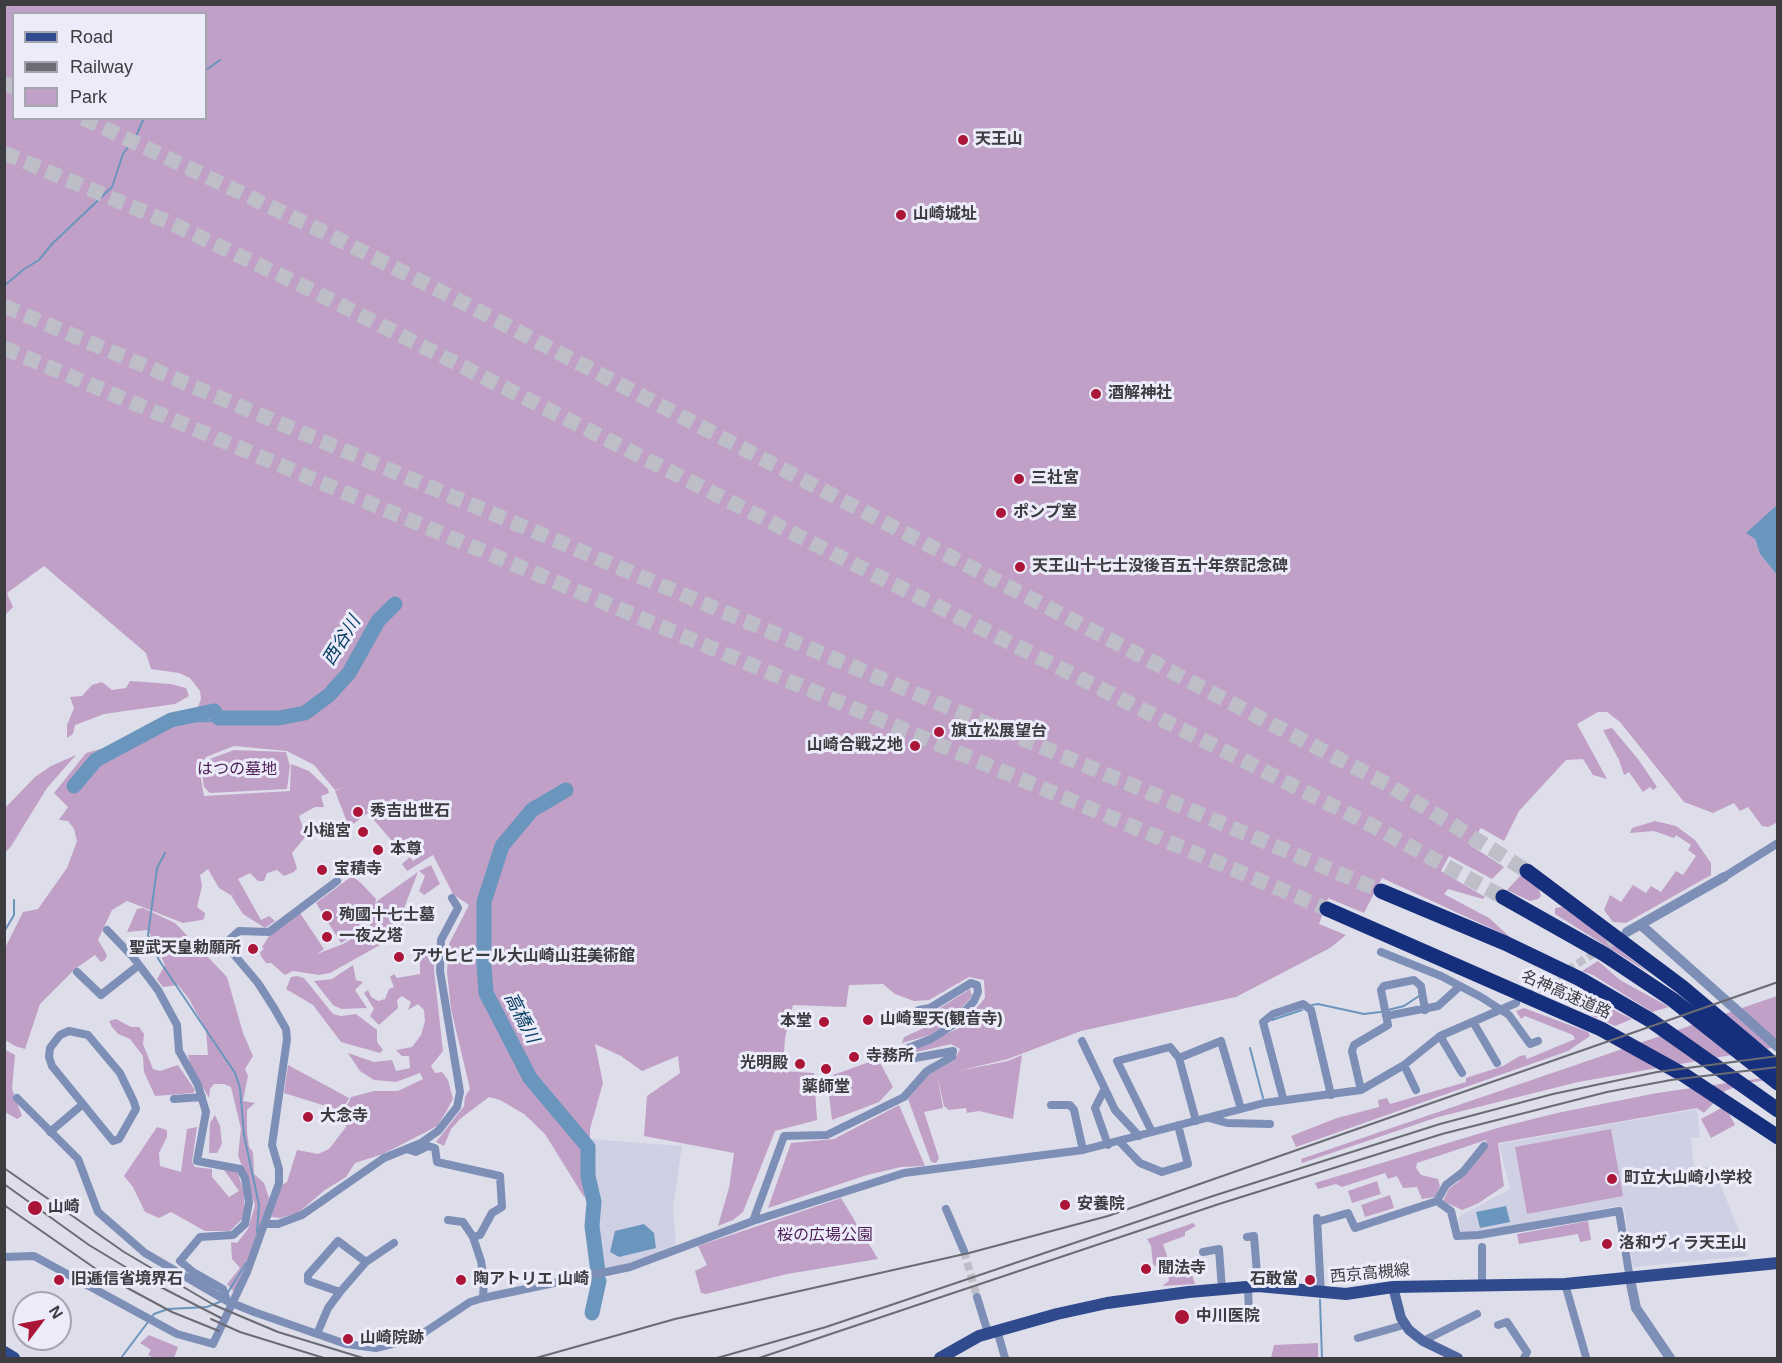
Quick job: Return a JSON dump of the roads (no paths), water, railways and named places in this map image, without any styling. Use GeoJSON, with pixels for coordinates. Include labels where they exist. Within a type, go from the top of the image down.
{"type":"FeatureCollection","features":[{"type":"Feature","properties":{"kind":"highway"},"geometry":{"type":"LineString","coordinates":[[1527,871],[1678,994],[1778,1083]]}},
{"type":"Feature","properties":{"kind":"highway","name":"名神高速道路"},"geometry":{"type":"LineString","coordinates":[[1381,891],[1546,962],[1650,1020],[1778,1110]]}},
{"type":"Feature","properties":{"kind":"highway"},"geometry":{"type":"LineString","coordinates":[[1503,897],[1678,994],[1778,1068]]}},
{"type":"Feature","properties":{"kind":"highway","name":"名神高速道路"},"geometry":{"type":"LineString","coordinates":[[1327,909],[1601,1029],[1684,1075],[1778,1137]]}},
{"type":"Feature","properties":{"kind":"main road","name":"西京高槻線"},"geometry":{"type":"LineString","coordinates":[[940,1359],[992,1332],[1102,1304],[1222,1289],[1253,1287],[1321,1294],[1346,1294],[1393,1287],[1565,1284],[1778,1263]]}},
{"type":"Feature","properties":{"kind":"main road"},"geometry":{"type":"LineString","coordinates":[[1393,1287],[1404,1325],[1423,1341],[1458,1359]]}},
{"type":"Feature","properties":{"kind":"main road"},"geometry":{"type":"LineString","coordinates":[[4,1352],[14,1359]]}},
{"type":"Feature","properties":{"kind":"street"},"geometry":{"type":"LineString","coordinates":[[1627,932],[1724,878],[1778,843]]}},
{"type":"Feature","properties":{"kind":"street"},"geometry":{"type":"LineString","coordinates":[[4,1257],[34,1256],[135,1314],[197,1341],[213,1344],[279,1184],[279,1170],[272,1145],[287,1034],[259,982],[228,945],[231,937],[239,931],[269,932],[337,881]]}},
{"type":"Feature","properties":{"kind":"street"},"geometry":{"type":"LineString","coordinates":[[264,1224],[278,1224],[302,1215],[384,1158],[438,1131],[457,1107],[459,1100],[440,971],[441,940],[458,908],[452,898]]}},
{"type":"Feature","properties":{"kind":"street"},"geometry":{"type":"LineString","coordinates":[[1641,925],[1778,1047]]}},
{"type":"Feature","properties":{"kind":"street"},"geometry":{"type":"LineString","coordinates":[[106,930],[139,965],[158,990],[177,1025],[179,1051],[202,1097],[205,1128],[197,1161],[240,1169],[248,1189],[248,1215],[245,1224],[233,1236],[200,1238],[180,1261],[193,1272],[223,1289],[229,1302]]}},
{"type":"Feature","properties":{"kind":"street"},"geometry":{"type":"LineString","coordinates":[[1381,952],[1441,976],[1501,1010],[1509,1016],[1530,1044],[1538,1041]]}},
{"type":"Feature","properties":{"kind":"street"},"geometry":{"type":"LineString","coordinates":[[77,972],[101,995],[139,965]]}},
{"type":"Feature","properties":{"kind":"street"},"geometry":{"type":"LineString","coordinates":[[1361,1090],[1352,1051],[1354,1045],[1388,1025],[1381,990],[1384,986],[1414,980],[1421,986],[1425,1010]]}},
{"type":"Feature","properties":{"kind":"street"},"geometry":{"type":"LineString","coordinates":[[753,1221],[784,1136],[827,1136],[904,1097],[927,1071],[952,1057],[954,1051],[915,1058],[908,1048],[931,1039],[953,1025],[974,1000],[978,992],[977,985],[971,983],[930,1008],[919,1011]]}},
{"type":"Feature","properties":{"kind":"street"},"geometry":{"type":"LineString","coordinates":[[1386,1016],[1438,1006],[1459,987]]}},
{"type":"Feature","properties":{"kind":"street"},"geometry":{"type":"LineString","coordinates":[[17,1098],[78,1160],[93,1204],[106,1220],[145,1254],[229,1302],[346,1344],[387,1347],[416,1338],[470,1302],[630,1267],[753,1221],[904,1173],[1083,1150],[1283,1098],[1331,1095],[1361,1090],[1404,1065],[1440,1036],[1516,1003]]}},
{"type":"Feature","properties":{"kind":"street"},"geometry":{"type":"LineString","coordinates":[[1283,1098],[1263,1022],[1273,1014],[1303,1004],[1311,1010],[1331,1095]]}},
{"type":"Feature","properties":{"kind":"street"},"geometry":{"type":"LineString","coordinates":[[1473,1022],[1497,1063]]}},
{"type":"Feature","properties":{"kind":"street"},"geometry":{"type":"LineString","coordinates":[[69,1031],[88,1035],[120,1073],[136,1109],[119,1139],[113,1141],[82,1104],[52,1066],[49,1057],[54,1041],[69,1031]]}},
{"type":"Feature","properties":{"kind":"street"},"geometry":{"type":"LineString","coordinates":[[1440,1036],[1462,1073]]}},
{"type":"Feature","properties":{"kind":"street"},"geometry":{"type":"LineString","coordinates":[[1082,1041],[1115,1110],[1139,1136]]}},
{"type":"Feature","properties":{"kind":"street"},"geometry":{"type":"LineString","coordinates":[[1179,1058],[1221,1041],[1241,1109]]}},
{"type":"Feature","properties":{"kind":"street"},"geometry":{"type":"LineString","coordinates":[[1152,1132],[1117,1061],[1170,1047],[1179,1058],[1196,1121]]}},
{"type":"Feature","properties":{"kind":"street"},"geometry":{"type":"LineString","coordinates":[[1404,1065],[1416,1090]]}},
{"type":"Feature","properties":{"kind":"street"},"geometry":{"type":"LineString","coordinates":[[1104,1090],[1095,1108],[1108,1145]]}},
{"type":"Feature","properties":{"kind":"street"},"geometry":{"type":"LineString","coordinates":[[174,1099],[202,1097]]}},
{"type":"Feature","properties":{"kind":"street"},"geometry":{"type":"LineString","coordinates":[[50,1132],[82,1104]]}},
{"type":"Feature","properties":{"kind":"street"},"geometry":{"type":"LineString","coordinates":[[1051,1105],[1070,1105],[1074,1110],[1083,1150]]}},
{"type":"Feature","properties":{"kind":"street"},"geometry":{"type":"LineString","coordinates":[[1207,1118],[1227,1123],[1270,1124]]}},
{"type":"Feature","properties":{"kind":"street"},"geometry":{"type":"LineString","coordinates":[[1120,1142],[1140,1163],[1161,1172],[1188,1164],[1178,1125]]}},
{"type":"Feature","properties":{"kind":"street"},"geometry":{"type":"LineString","coordinates":[[406,1149],[416,1152],[428,1146],[435,1148],[437,1162],[500,1176],[502,1207],[492,1213],[480,1235],[473,1237]]}},
{"type":"Feature","properties":{"kind":"street"},"geometry":{"type":"LineString","coordinates":[[1321,1294],[1317,1220],[1348,1213],[1355,1228],[1437,1201],[1446,1185],[1463,1172],[1484,1146]]}},
{"type":"Feature","properties":{"kind":"street"},"geometry":{"type":"LineString","coordinates":[[1437,1201],[1451,1211],[1457,1236],[1479,1235],[1619,1211],[1636,1308],[1670,1359]]}},
{"type":"Feature","properties":{"kind":"street"},"geometry":{"type":"LineString","coordinates":[[946,1209],[964,1251]]}},
{"type":"Feature","properties":{"kind":"street"},"geometry":{"type":"LineString","coordinates":[[448,1220],[464,1222],[473,1237],[484,1281],[483,1298]]}},
{"type":"Feature","properties":{"kind":"street"},"geometry":{"type":"LineString","coordinates":[[1247,1237],[1254,1236],[1253,1287],[1249,1315]]}},
{"type":"Feature","properties":{"kind":"street"},"geometry":{"type":"LineString","coordinates":[[340,1292],[308,1281],[308,1275],[338,1241],[366,1262]]}},
{"type":"Feature","properties":{"kind":"street"},"geometry":{"type":"LineString","coordinates":[[317,1334],[328,1308],[340,1292],[366,1262],[394,1242]]}},
{"type":"Feature","properties":{"kind":"street"},"geometry":{"type":"LineString","coordinates":[[1482,1247],[1482,1285]]}},
{"type":"Feature","properties":{"kind":"street"},"geometry":{"type":"LineString","coordinates":[[1203,1251],[1219,1249],[1222,1289]]}},
{"type":"Feature","properties":{"kind":"street"},"geometry":{"type":"LineString","coordinates":[[1565,1284],[1586,1357]]}},
{"type":"Feature","properties":{"kind":"street"},"geometry":{"type":"LineString","coordinates":[[977,1297],[1005,1359]]}},
{"type":"Feature","properties":{"kind":"street"},"geometry":{"type":"LineString","coordinates":[[1423,1341],[1477,1314]]}},
{"type":"Feature","properties":{"kind":"street"},"geometry":{"type":"LineString","coordinates":[[1498,1325],[1507,1322],[1527,1352],[1524,1359]]}},
{"type":"Feature","properties":{"kind":"street"},"geometry":{"type":"LineString","coordinates":[[1358,1338],[1404,1325]]}},
{"type":"Feature","properties":{"kind":"water"},"geometry":{"type":"Polygon","coordinates":[[[1777,505],[1777,575],[1760,554],[1755,539],[1746,533],[1777,505]]]}},
{"type":"Feature","properties":{"kind":"water"},"geometry":{"type":"Polygon","coordinates":[[[1506,1206],[1510,1222],[1480,1228],[1476,1212],[1506,1206]]]}},
{"type":"Feature","properties":{"kind":"water"},"geometry":{"type":"Polygon","coordinates":[[[644,1224],[654,1233],[656,1248],[619,1257],[610,1252],[615,1231],[644,1224]]]}},
{"type":"Feature","properties":{"kind":"waterway"},"geometry":{"type":"LineString","coordinates":[[207,69],[220,60]]}},
{"type":"Feature","properties":{"kind":"waterway"},"geometry":{"type":"LineString","coordinates":[[4,286],[39,260],[52,244],[112,187],[123,154],[137,134],[143,120]]}},
{"type":"Feature","properties":{"kind":"waterway","name":"西谷川"},"geometry":{"type":"LineString","coordinates":[[74,786],[96,760],[171,720],[214,711],[219,718],[279,718],[305,713],[329,695],[349,673],[378,621],[395,604]]}},
{"type":"Feature","properties":{"kind":"waterway","name":"西谷川"},"geometry":{"type":"LineString","coordinates":[[166,722],[214,721],[219,718]]}},
{"type":"Feature","properties":{"kind":"waterway","name":"高橋川"},"geometry":{"type":"LineString","coordinates":[[566,790],[532,810],[502,846],[484,902],[484,965],[486,993],[530,1078],[588,1147],[588,1176],[594,1202],[592,1226],[598,1272]]}},
{"type":"Feature","properties":{"kind":"waterway"},"geometry":{"type":"LineString","coordinates":[[165,853],[157,868],[148,935],[159,960],[235,1073],[240,1088],[244,1135],[259,1205],[257,1232]]}},
{"type":"Feature","properties":{"kind":"waterway"},"geometry":{"type":"LineString","coordinates":[[4,932],[14,915],[14,900]]}},
{"type":"Feature","properties":{"kind":"waterway"},"geometry":{"type":"LineString","coordinates":[[1312,1005],[1318,1004],[1364,1014],[1404,1006],[1419,996]]}},
{"type":"Feature","properties":{"kind":"waterway"},"geometry":{"type":"LineString","coordinates":[[1272,1020],[1302,1010]]}},
{"type":"Feature","properties":{"kind":"waterway"},"geometry":{"type":"LineString","coordinates":[[1250,1048],[1263,1098]]}},
{"type":"Feature","properties":{"kind":"waterway"},"geometry":{"type":"LineString","coordinates":[[227,1294],[246,1263]]}},
{"type":"Feature","properties":{"kind":"waterway","name":"高橋川"},"geometry":{"type":"LineString","coordinates":[[592,1313],[599,1281]]}},
{"type":"Feature","properties":{"kind":"waterway"},"geometry":{"type":"LineString","coordinates":[[1320,1300],[1322,1358]]}},
{"type":"Feature","properties":{"kind":"waterway"},"geometry":{"type":"LineString","coordinates":[[121,1358],[154,1314],[168,1309],[207,1307],[222,1301]]}},
{"type":"Feature","properties":{"kind":"tunnel"},"geometry":{"type":"LineString","coordinates":[[4,84],[12,86]]}},
{"type":"Feature","properties":{"kind":"tunnel"},"geometry":{"type":"LineString","coordinates":[[87,120],[330,235],[452,297],[1387,784],[1527,871]]}},
{"type":"Feature","properties":{"kind":"tunnel"},"geometry":{"type":"LineString","coordinates":[[4,153],[173,224],[303,286],[1373,826],[1503,897]]}},
{"type":"Feature","properties":{"kind":"tunnel"},"geometry":{"type":"LineString","coordinates":[[4,306],[1381,891]]}},
{"type":"Feature","properties":{"kind":"tunnel"},"geometry":{"type":"LineString","coordinates":[[4,348],[1327,909]]}},
{"type":"Feature","properties":{"kind":"tunnel"},"geometry":{"type":"LineString","coordinates":[[1527,996],[1618,938]]}},
{"type":"Feature","properties":{"kind":"tunnel"},"geometry":{"type":"LineString","coordinates":[[964,1251],[977,1297]]}},
{"type":"Feature","properties":{"kind":"railway"},"geometry":{"type":"LineString","coordinates":[[536,1358],[675,1319],[969,1253],[1108,1216],[1778,982]]}},
{"type":"Feature","properties":{"kind":"railway"},"geometry":{"type":"LineString","coordinates":[[717,1358],[826,1327],[1216,1195],[1440,1124],[1553,1094],[1657,1072],[1778,1056]]}},
{"type":"Feature","properties":{"kind":"railway"},"geometry":{"type":"LineString","coordinates":[[759,1358],[1219,1204],[1442,1134],[1607,1092],[1671,1080],[1778,1067]]}},
{"type":"Feature","properties":{"kind":"railway"},"geometry":{"type":"LineString","coordinates":[[4,1168],[124,1252],[214,1305],[278,1332],[363,1358]]}},
{"type":"Feature","properties":{"kind":"railway"},"geometry":{"type":"LineString","coordinates":[[4,1184],[89,1245],[147,1280],[221,1318]]}},
{"type":"Feature","properties":{"kind":"railway"},"geometry":{"type":"LineString","coordinates":[[4,1205],[109,1278],[172,1312],[219,1331]]}},
{"type":"Feature","properties":{"kind":"railway"},"geometry":{"type":"LineString","coordinates":[[211,1319],[240,1332],[324,1358]]}},
{"type":"Feature","properties":{"kind":"place","name":"天王山"},"geometry":{"type":"Point","coordinates":[963,140]}},
{"type":"Feature","properties":{"kind":"place","name":"山崎城址"},"geometry":{"type":"Point","coordinates":[901,215]}},
{"type":"Feature","properties":{"kind":"place","name":"酒解神社"},"geometry":{"type":"Point","coordinates":[1096,394]}},
{"type":"Feature","properties":{"kind":"place","name":"三社宮"},"geometry":{"type":"Point","coordinates":[1019,479]}},
{"type":"Feature","properties":{"kind":"place","name":"ポンプ室"},"geometry":{"type":"Point","coordinates":[1001,513]}},
{"type":"Feature","properties":{"kind":"place","name":"天王山十七士没後百五十年祭記念碑"},"geometry":{"type":"Point","coordinates":[1020,567]}},
{"type":"Feature","properties":{"kind":"place","name":"旗立松展望台"},"geometry":{"type":"Point","coordinates":[939,732]}},
{"type":"Feature","properties":{"kind":"place","name":"山崎合戦之地"},"geometry":{"type":"Point","coordinates":[915,746]}},
{"type":"Feature","properties":{"kind":"place","name":"秀吉出世石"},"geometry":{"type":"Point","coordinates":[358,812]}},
{"type":"Feature","properties":{"kind":"place","name":"小槌宮"},"geometry":{"type":"Point","coordinates":[363,832]}},
{"type":"Feature","properties":{"kind":"place","name":"本尊"},"geometry":{"type":"Point","coordinates":[378,850]}},
{"type":"Feature","properties":{"kind":"place","name":"宝積寺"},"geometry":{"type":"Point","coordinates":[322,870]}},
{"type":"Feature","properties":{"kind":"place","name":"殉國十七士墓"},"geometry":{"type":"Point","coordinates":[327,916]}},
{"type":"Feature","properties":{"kind":"place","name":"一夜之塔"},"geometry":{"type":"Point","coordinates":[327,937]}},
{"type":"Feature","properties":{"kind":"place","name":"聖武天皇勅願所"},"geometry":{"type":"Point","coordinates":[253,949]}},
{"type":"Feature","properties":{"kind":"place","name":"アサヒビール大山崎山荘美術館"},"geometry":{"type":"Point","coordinates":[399,957]}},
{"type":"Feature","properties":{"kind":"place","name":"山崎聖天(観音寺)"},"geometry":{"type":"Point","coordinates":[868,1020]}},
{"type":"Feature","properties":{"kind":"place","name":"本堂"},"geometry":{"type":"Point","coordinates":[824,1022]}},
{"type":"Feature","properties":{"kind":"place","name":"寺務所"},"geometry":{"type":"Point","coordinates":[854,1057]}},
{"type":"Feature","properties":{"kind":"place","name":"光明殿"},"geometry":{"type":"Point","coordinates":[800,1064]}},
{"type":"Feature","properties":{"kind":"place","name":"薬師堂"},"geometry":{"type":"Point","coordinates":[826,1069]}},
{"type":"Feature","properties":{"kind":"place","name":"大念寺"},"geometry":{"type":"Point","coordinates":[308,1117]}},
{"type":"Feature","properties":{"kind":"place","name":"町立大山崎小学校"},"geometry":{"type":"Point","coordinates":[1612,1179]}},
{"type":"Feature","properties":{"kind":"place","name":"安養院"},"geometry":{"type":"Point","coordinates":[1065,1205]}},
{"type":"Feature","properties":{"kind":"place","name":"山崎"},"geometry":{"type":"Point","coordinates":[35,1208]}},
{"type":"Feature","properties":{"kind":"place","name":"洛和ヴィラ天王山"},"geometry":{"type":"Point","coordinates":[1607,1244]}},
{"type":"Feature","properties":{"kind":"place","name":"聞法寺"},"geometry":{"type":"Point","coordinates":[1146,1269]}},
{"type":"Feature","properties":{"kind":"place","name":"旧逓信省境界石"},"geometry":{"type":"Point","coordinates":[59,1280]}},
{"type":"Feature","properties":{"kind":"place","name":"陶アトリエ 山崎"},"geometry":{"type":"Point","coordinates":[461,1280]}},
{"type":"Feature","properties":{"kind":"place","name":"石敢當"},"geometry":{"type":"Point","coordinates":[1310,1280]}},
{"type":"Feature","properties":{"kind":"place","name":"中川医院"},"geometry":{"type":"Point","coordinates":[1182,1317]}},
{"type":"Feature","properties":{"kind":"place","name":"山崎院跡"},"geometry":{"type":"Point","coordinates":[348,1339]}},
{"type":"Feature","properties":{"kind":"park label","name":"はつの墓地"},"geometry":{"type":"Point","coordinates":[237,770]}},
{"type":"Feature","properties":{"kind":"park label","name":"桜の広場公園"},"geometry":{"type":"Point","coordinates":[825,1236]}}]}
